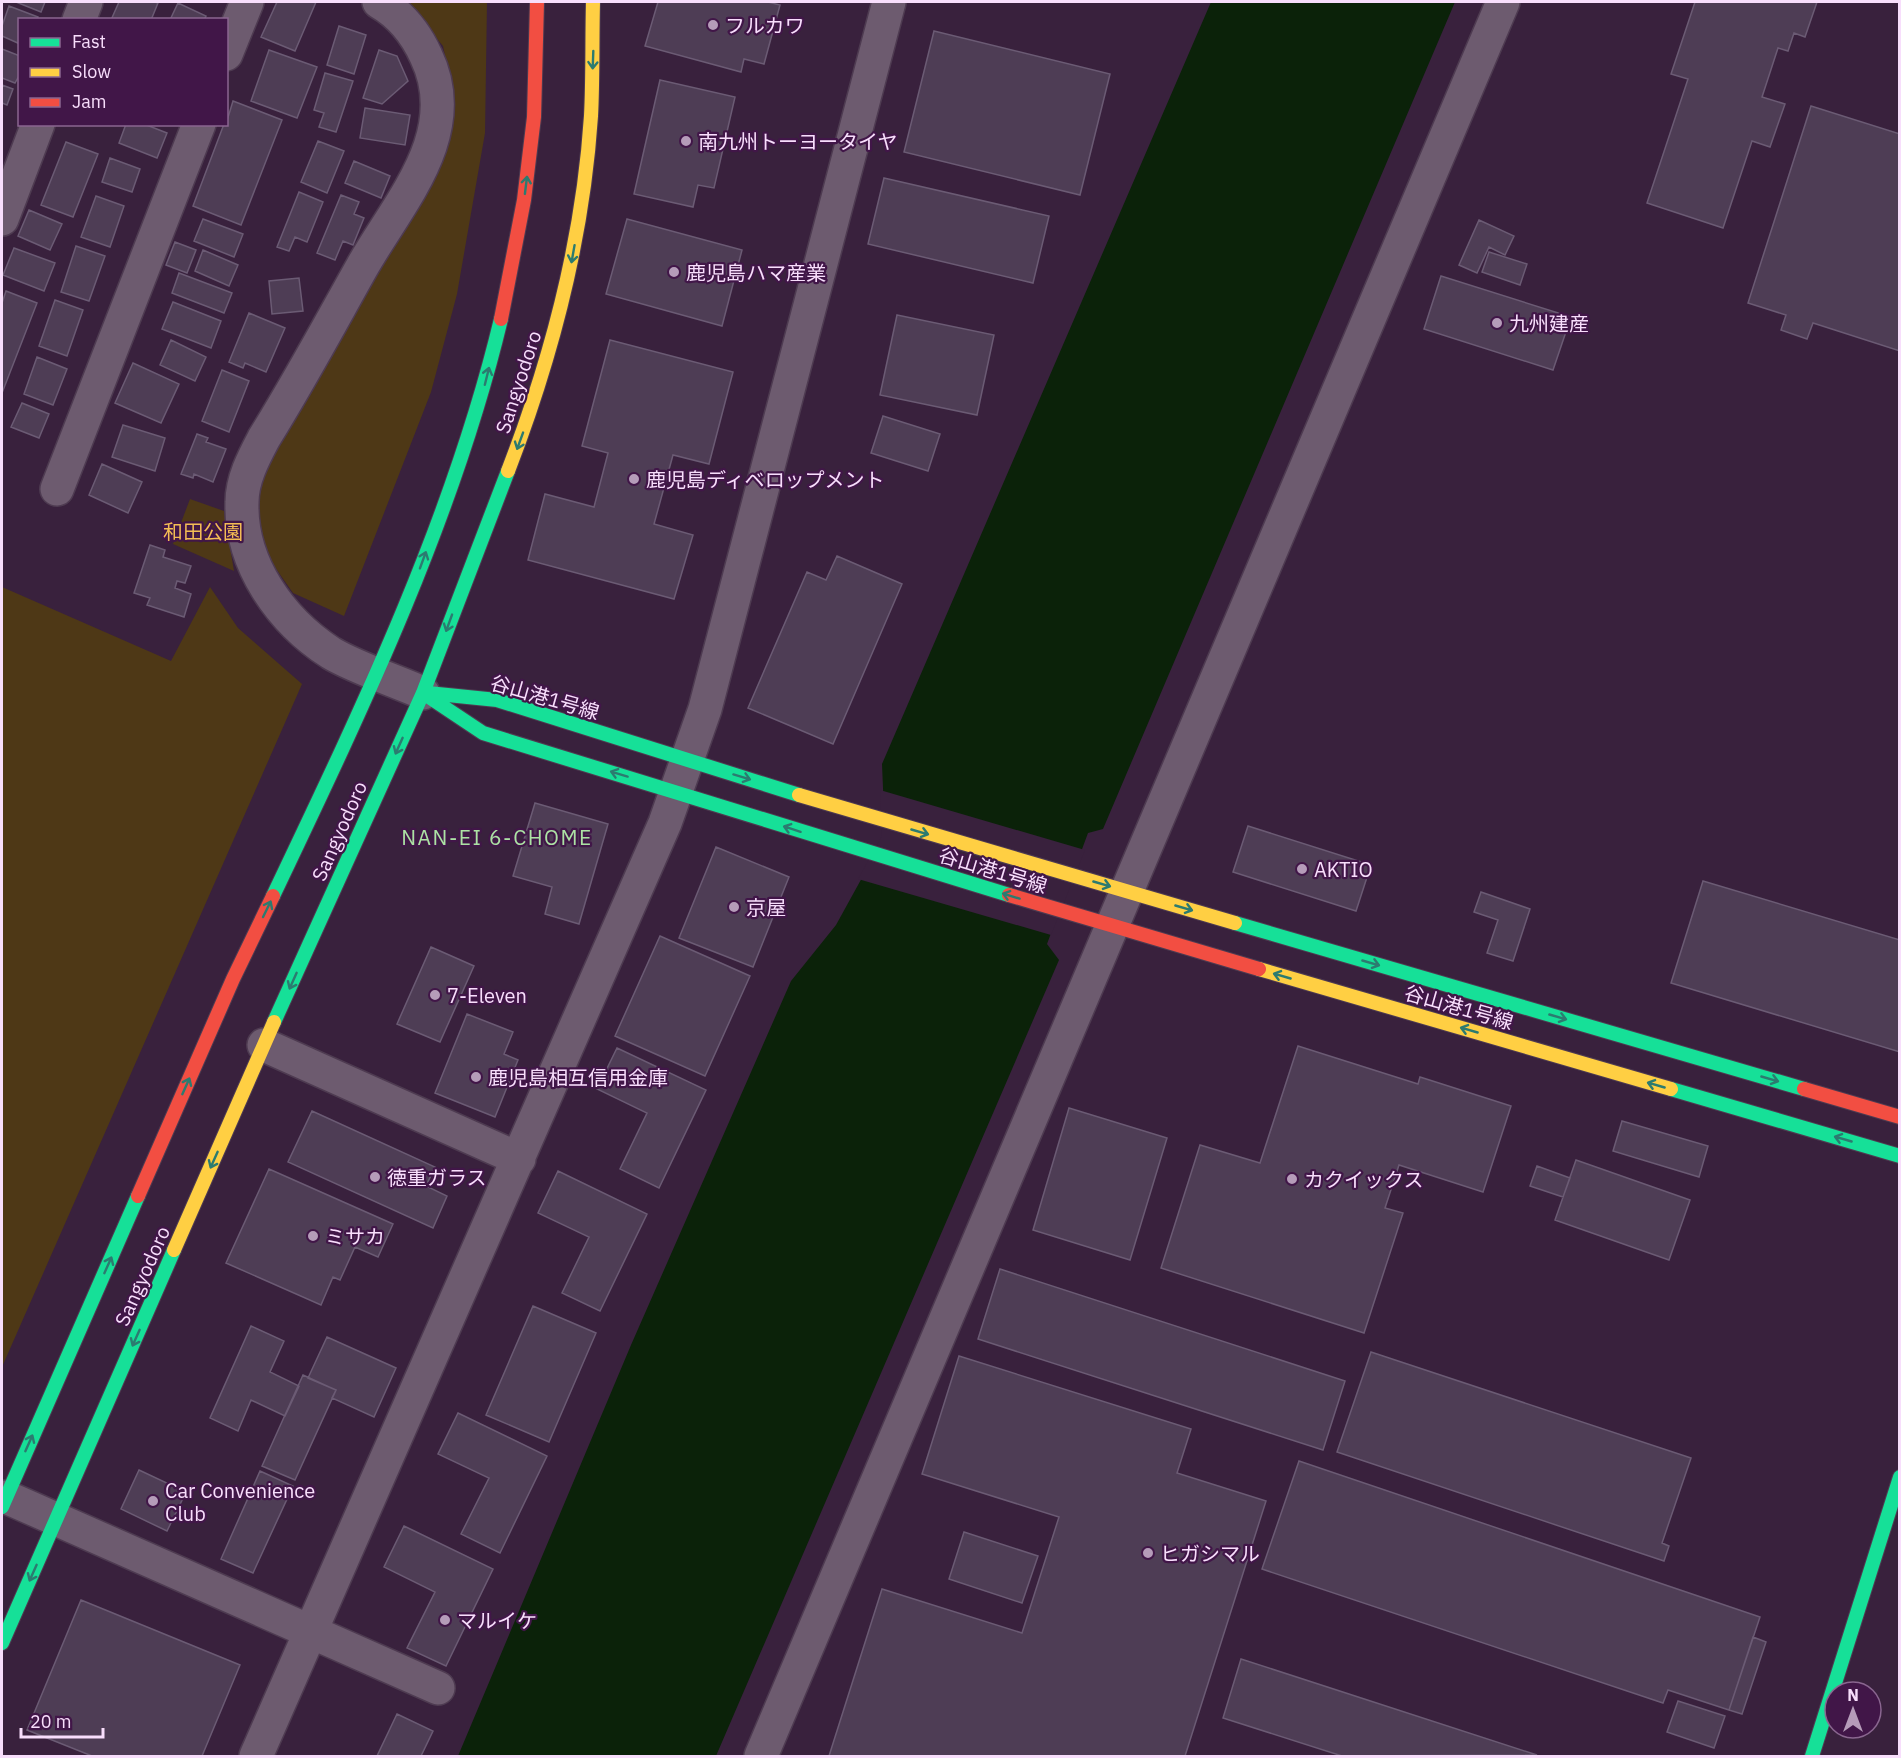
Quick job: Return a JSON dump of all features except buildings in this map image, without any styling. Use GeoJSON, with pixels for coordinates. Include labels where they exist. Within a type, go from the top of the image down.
{"type":"FeatureCollection","features":[{"type":"Feature","properties":{"kind":"street"},"geometry":{"type":"LineString","coordinates":[[80,18],[86,2]]}},
{"type":"Feature","properties":{"kind":"street"},"geometry":{"type":"LineString","coordinates":[[228,49],[247,2]]}},
{"type":"Feature","properties":{"kind":"street"},"geometry":{"type":"LineString","coordinates":[[379,2],[390,8],[418,38],[434,72],[439,101],[431,148],[418,177],[374,245],[264,438],[250,465],[242,501],[246,550],[259,577],[274,599],[299,627],[331,653],[423,693]]}},
{"type":"Feature","properties":{"kind":"street","name":"Sangyodoro"},"geometry":{"type":"LineString","coordinates":[[4,1502],[233,979],[332,772],[376,672],[419,569],[483,395],[511,278],[534,117],[537,2]]}},
{"type":"Feature","properties":{"kind":"street","name":"Sangyodoro"},"geometry":{"type":"LineString","coordinates":[[2,1643],[264,1045],[423,693],[521,438],[559,317],[583,194],[591,116],[593,2]]}},
{"type":"Feature","properties":{"kind":"street"},"geometry":{"type":"LineString","coordinates":[[256,1756],[655,848],[705,709],[889,2]]}},
{"type":"Feature","properties":{"kind":"street"},"geometry":{"type":"LineString","coordinates":[[761,1756],[1503,2]]}},
{"type":"Feature","properties":{"kind":"street"},"geometry":{"type":"LineString","coordinates":[[2,219],[37,126]]}},
{"type":"Feature","properties":{"kind":"street"},"geometry":{"type":"LineString","coordinates":[[57,489],[198,126]]}},
{"type":"Feature","properties":{"kind":"street","name":"谷山港1号線"},"geometry":{"type":"LineString","coordinates":[[423,693],[496,700],[863,815],[1899,1117]]}},
{"type":"Feature","properties":{"kind":"street","name":"谷山港1号線"},"geometry":{"type":"LineString","coordinates":[[423,693],[483,733],[675,791],[847,847],[1899,1156]]}},
{"type":"Feature","properties":{"kind":"street"},"geometry":{"type":"LineString","coordinates":[[264,1045],[519,1159]]}},
{"type":"Feature","properties":{"kind":"street"},"geometry":{"type":"LineString","coordinates":[[1812,1756],[1899,1477]]}},
{"type":"Feature","properties":{"kind":"street"},"geometry":{"type":"LineString","coordinates":[[4,1502],[57,1520],[438,1688]]}},
{"type":"Feature","properties":{"kind":"green space"},"geometry":{"type":"Polygon","coordinates":[[[406,2],[487,2],[485,133],[457,294],[431,392],[344,616],[293,593],[274,566],[258,535],[260,486],[277,447],[430,185],[452,123],[450,79],[443,46],[406,2]]]}},
{"type":"Feature","properties":{"kind":"green space","name":"和田公園"},"geometry":{"type":"Polygon","coordinates":[[[190,499],[224,511],[234,571],[173,544],[190,499]]]}},
{"type":"Feature","properties":{"kind":"green space"},"geometry":{"type":"Polygon","coordinates":[[[2,587],[171,661],[210,587],[238,628],[302,684],[2,1367],[2,587]]]}},
{"type":"Feature","properties":{"kind":"shaded area"},"geometry":{"type":"Polygon","coordinates":[[[1211,2],[1455,2],[1103,829],[1088,833],[1047,944],[1059,960],[716,1756],[458,1756],[631,1345],[791,981],[836,925],[885,836],[882,764],[1211,2]]]}},
{"type":"Feature","properties":{"kind":"pier"},"geometry":{"type":"Polygon","coordinates":[[[880,790],[1085,850],[1051,935],[858,879],[882,836],[880,790]]]}},
{"type":"Feature","properties":{"kind":"traffic: fast"},"geometry":{"type":"LineString","coordinates":[[273,896],[371,685],[431,541],[458,468],[501,319]]}},
{"type":"Feature","properties":{"kind":"traffic: fast"},"geometry":{"type":"LineString","coordinates":[[274,1022],[423,693],[508,471]]}},
{"type":"Feature","properties":{"kind":"traffic: fast"},"geometry":{"type":"LineString","coordinates":[[423,693],[483,733],[1009,895]]}},
{"type":"Feature","properties":{"kind":"traffic: fast"},"geometry":{"type":"LineString","coordinates":[[428,693],[497,700],[799,795]]}},
{"type":"Feature","properties":{"kind":"traffic: fast"},"geometry":{"type":"LineString","coordinates":[[1235,923],[1804,1089]]}},
{"type":"Feature","properties":{"kind":"traffic: fast"},"geometry":{"type":"LineString","coordinates":[[1671,1089],[1900,1156]]}},
{"type":"Feature","properties":{"kind":"traffic: fast"},"geometry":{"type":"LineString","coordinates":[[2,1507],[138,1196]]}},
{"type":"Feature","properties":{"kind":"traffic: fast"},"geometry":{"type":"LineString","coordinates":[[2,1643],[174,1250]]}},
{"type":"Feature","properties":{"kind":"traffic: fast"},"geometry":{"type":"LineString","coordinates":[[1812,1756],[1900,1477]]}},
{"type":"Feature","properties":{"kind":"traffic: slow"},"geometry":{"type":"LineString","coordinates":[[508,471],[538,385],[573,252],[587,162],[591,116],[593,2]]}},
{"type":"Feature","properties":{"kind":"traffic: slow"},"geometry":{"type":"LineString","coordinates":[[799,795],[1235,923]]}},
{"type":"Feature","properties":{"kind":"traffic: slow"},"geometry":{"type":"LineString","coordinates":[[1259,969],[1671,1089]]}},
{"type":"Feature","properties":{"kind":"traffic: slow"},"geometry":{"type":"LineString","coordinates":[[174,1250],[274,1022]]}},
{"type":"Feature","properties":{"kind":"traffic: jam"},"geometry":{"type":"LineString","coordinates":[[501,319],[524,200],[534,117],[537,2]]}},
{"type":"Feature","properties":{"kind":"traffic: jam"},"geometry":{"type":"LineString","coordinates":[[1009,895],[1259,969]]}},
{"type":"Feature","properties":{"kind":"traffic: jam"},"geometry":{"type":"LineString","coordinates":[[138,1196],[233,979],[273,896]]}},
{"type":"Feature","properties":{"kind":"traffic: jam"},"geometry":{"type":"LineString","coordinates":[[1804,1089],[1900,1117]]}},
{"type":"Feature","properties":{"kind":"place","name":"フルカワ"},"geometry":{"type":"Point","coordinates":[713,25]}},
{"type":"Feature","properties":{"kind":"place","name":"南九州トーヨータイヤ"},"geometry":{"type":"Point","coordinates":[686,141]}},
{"type":"Feature","properties":{"kind":"place","name":"鹿児島ハマ産業"},"geometry":{"type":"Point","coordinates":[674,272]}},
{"type":"Feature","properties":{"kind":"place","name":"九州建産"},"geometry":{"type":"Point","coordinates":[1497,323]}},
{"type":"Feature","properties":{"kind":"place","name":"鹿児島ディベロップメント"},"geometry":{"type":"Point","coordinates":[634,479]}},
{"type":"Feature","properties":{"kind":"place","name":"AKTIO"},"geometry":{"type":"Point","coordinates":[1302,869]}},
{"type":"Feature","properties":{"kind":"place","name":"京屋"},"geometry":{"type":"Point","coordinates":[734,907]}},
{"type":"Feature","properties":{"kind":"place","name":"7-Eleven"},"geometry":{"type":"Point","coordinates":[435,995]}},
{"type":"Feature","properties":{"kind":"place","name":"鹿児島相互信用金庫"},"geometry":{"type":"Point","coordinates":[476,1077]}},
{"type":"Feature","properties":{"kind":"place","name":"徳重ガラス"},"geometry":{"type":"Point","coordinates":[375,1177]}},
{"type":"Feature","properties":{"kind":"place","name":"カクイックス"},"geometry":{"type":"Point","coordinates":[1292,1179]}},
{"type":"Feature","properties":{"kind":"place","name":"ミサカ"},"geometry":{"type":"Point","coordinates":[313,1236]}},
{"type":"Feature","properties":{"kind":"place","name":"Car Convenience Club"},"geometry":{"type":"Point","coordinates":[153,1501]}},
{"type":"Feature","properties":{"kind":"place","name":"ヒガシマル"},"geometry":{"type":"Point","coordinates":[1148,1553]}},
{"type":"Feature","properties":{"kind":"place","name":"マルイケ"},"geometry":{"type":"Point","coordinates":[445,1620]}},
{"type":"Feature","properties":{"kind":"district","name":"NAN-EI 6-CHOME"},"geometry":{"type":"Point","coordinates":[497,837]}}]}
